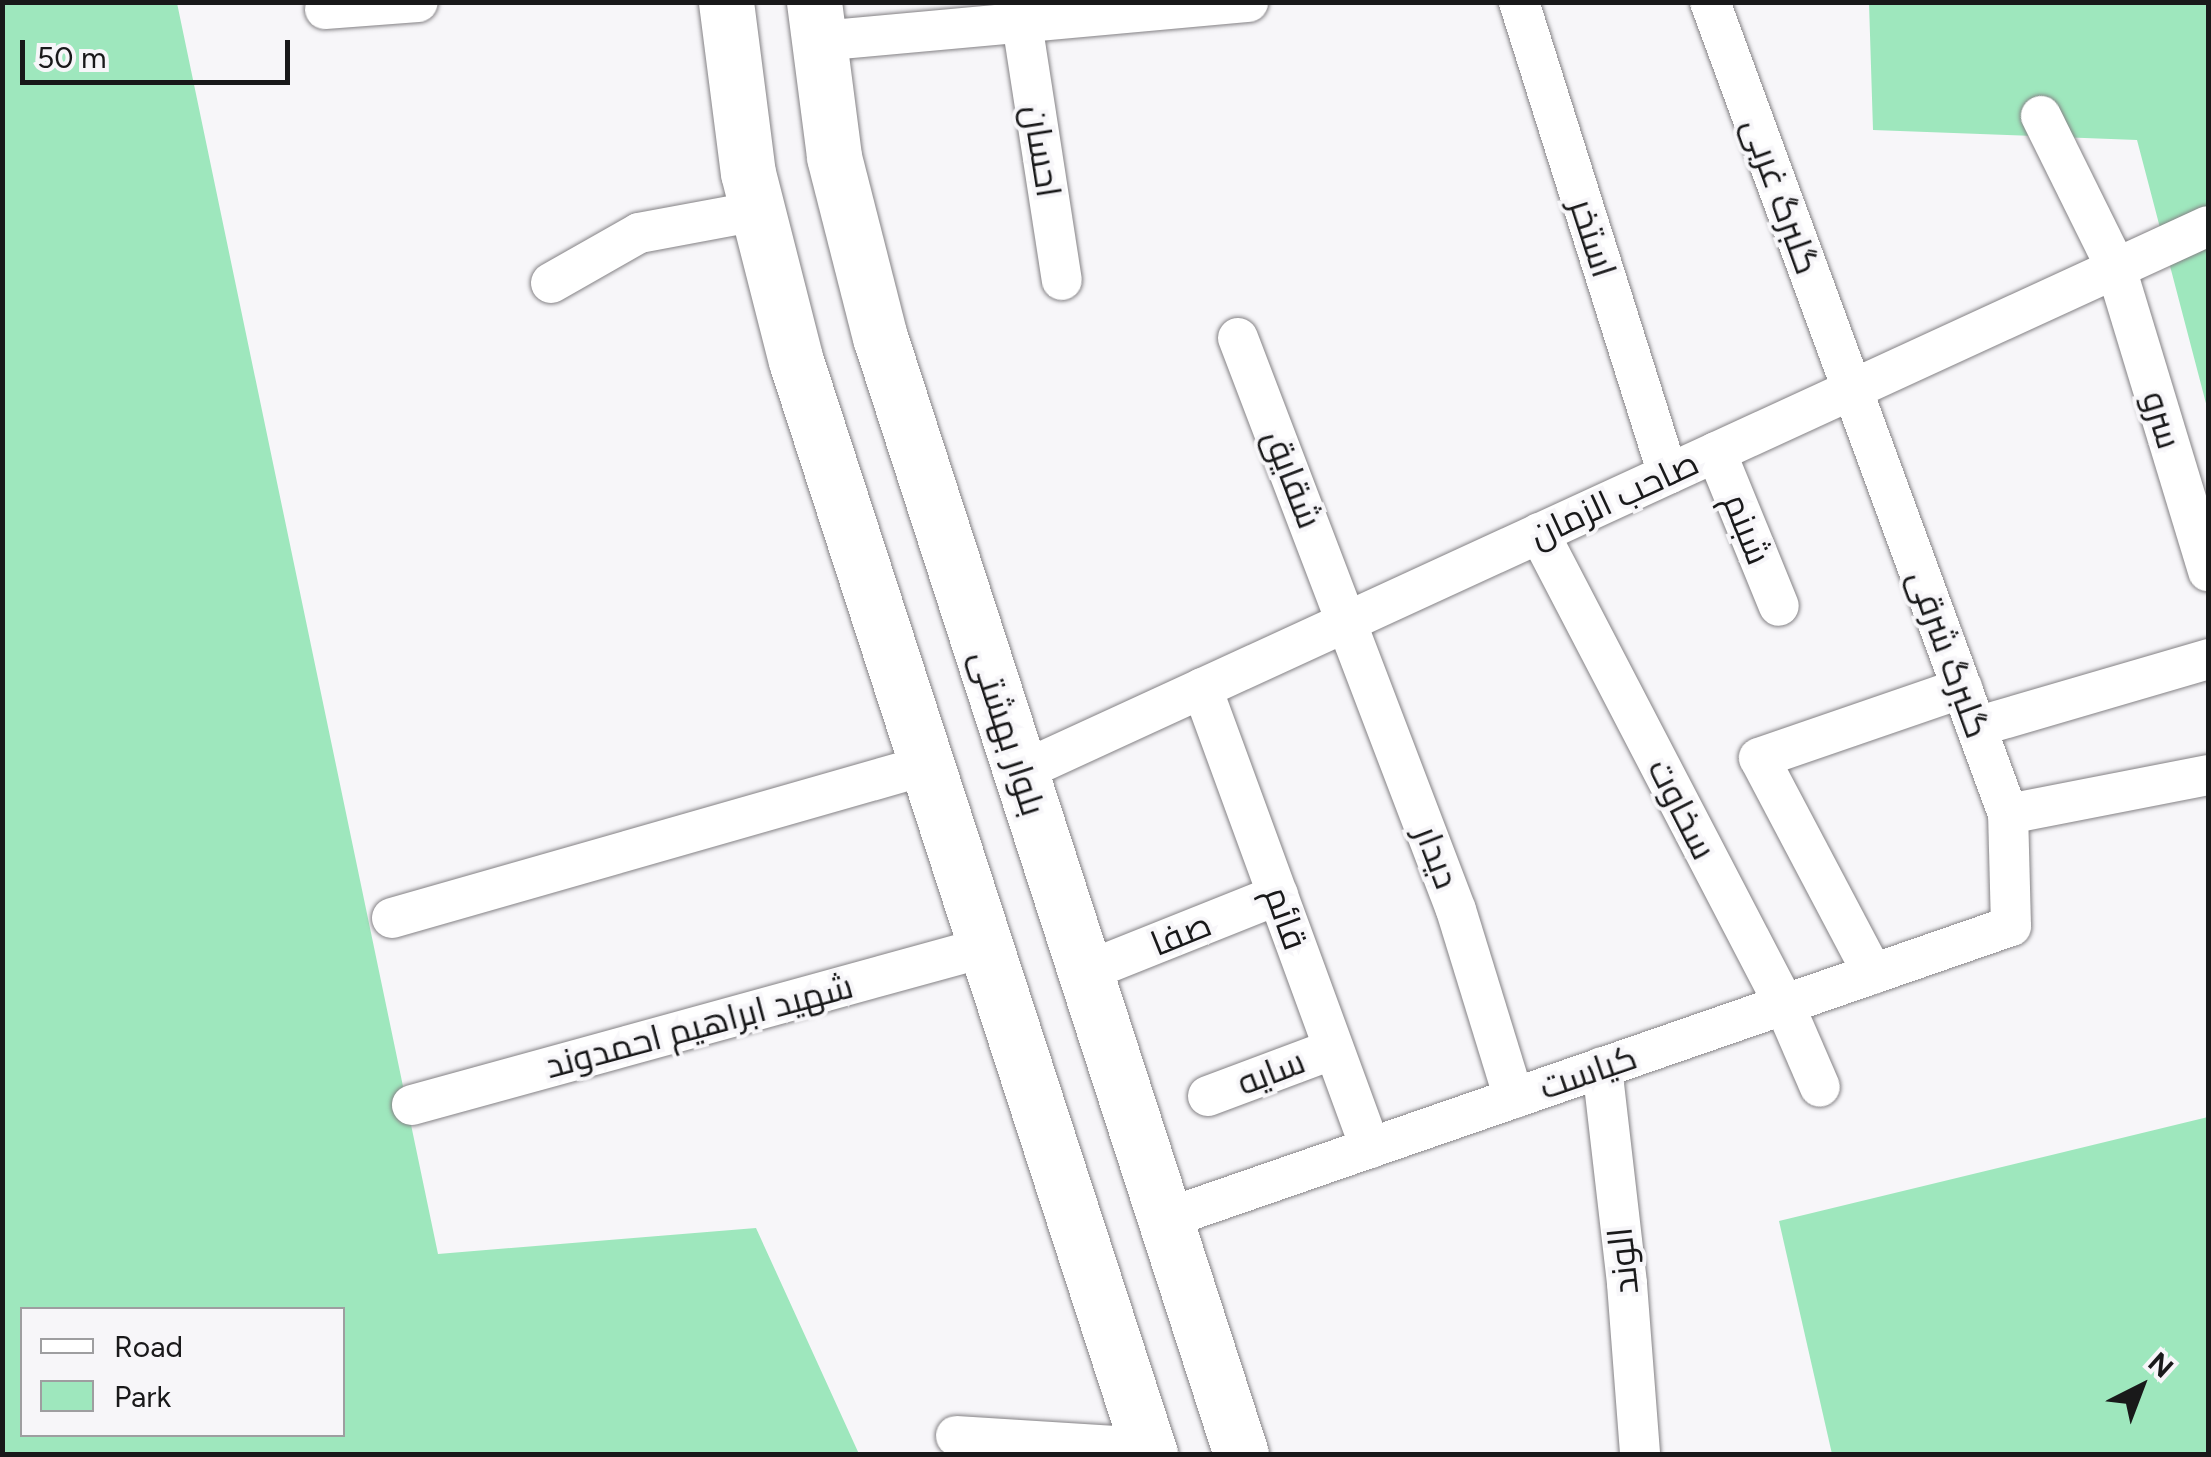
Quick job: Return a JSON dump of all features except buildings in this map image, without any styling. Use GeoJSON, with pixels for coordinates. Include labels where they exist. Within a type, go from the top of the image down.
{"type":"FeatureCollection","features":[{"type":"Feature","properties":{"kind":"main road"},"geometry":{"type":"LineString","coordinates":[[726,2],[748,173],[796,361],[1148,1451]]}},
{"type":"Feature","properties":{"kind":"main road","name":"بلوار بهشتی"},"geometry":{"type":"LineString","coordinates":[[817,22],[834,157],[880,337],[1241,1454]]}},
{"type":"Feature","properties":{"kind":"main road"},"geometry":{"type":"LineString","coordinates":[[986,947],[1077,946]]}},
{"type":"Feature","properties":{"kind":"street"},"geometry":{"type":"LineString","coordinates":[[325,9],[418,2]]}},
{"type":"Feature","properties":{"kind":"street"},"geometry":{"type":"LineString","coordinates":[[817,22],[1022,23],[1248,2]]}},
{"type":"Feature","properties":{"kind":"street","name":"استخر"},"geometry":{"type":"LineString","coordinates":[[1518,2],[1668,474]]}},
{"type":"Feature","properties":{"kind":"street","name":"گلبرگ غربی"},"geometry":{"type":"LineString","coordinates":[[1710,2],[1853,389]]}},
{"type":"Feature","properties":{"kind":"street","name":"احسان"},"geometry":{"type":"LineString","coordinates":[[1022,23],[1062,280]]}},
{"type":"Feature","properties":{"kind":"street","name":"سرو"},"geometry":{"type":"LineString","coordinates":[[2042,116],[2116,268],[2208,571]]}},
{"type":"Feature","properties":{"kind":"street"},"geometry":{"type":"LineString","coordinates":[[551,282],[639,233],[758,211]]}},
{"type":"Feature","properties":{"kind":"street","name":"صاحب الزمان"},"geometry":{"type":"LineString","coordinates":[[1020,772],[2208,226]]}},
{"type":"Feature","properties":{"kind":"street","name":"شقایق"},"geometry":{"type":"LineString","coordinates":[[1238,338],[1348,621]]}},
{"type":"Feature","properties":{"kind":"street","name":"گلبرگ شرقی"},"geometry":{"type":"LineString","coordinates":[[1853,389],[2008,814],[2011,926]]}},
{"type":"Feature","properties":{"kind":"street","name":"شبنم"},"geometry":{"type":"LineString","coordinates":[[1716,452],[1778,606]]}},
{"type":"Feature","properties":{"kind":"street","name":"سخاوت"},"geometry":{"type":"LineString","coordinates":[[1539,533],[1784,1004],[1820,1087]]}},
{"type":"Feature","properties":{"kind":"street","name":"دیدار"},"geometry":{"type":"LineString","coordinates":[[1348,621],[1456,910],[1514,1098]]}},
{"type":"Feature","properties":{"kind":"street"},"geometry":{"type":"LineString","coordinates":[[1976,727],[2208,658]]}},
{"type":"Feature","properties":{"kind":"street","name":"قائم"},"geometry":{"type":"LineString","coordinates":[[1202,688],[1370,1148]]}},
{"type":"Feature","properties":{"kind":"street"},"geometry":{"type":"LineString","coordinates":[[1872,974],[1759,758],[1962,688]]}},
{"type":"Feature","properties":{"kind":"street"},"geometry":{"type":"LineString","coordinates":[[392,918],[926,765]]}},
{"type":"Feature","properties":{"kind":"street"},"geometry":{"type":"LineString","coordinates":[[2008,814],[2208,775]]}},
{"type":"Feature","properties":{"kind":"street","name":"صفا"},"geometry":{"type":"LineString","coordinates":[[1077,946],[1278,896]]}},
{"type":"Feature","properties":{"kind":"street","name":"کیاست"},"geometry":{"type":"LineString","coordinates":[[1164,1219],[2011,926]]}},
{"type":"Feature","properties":{"kind":"street","name":"شهید ابراهیم احمدوند"},"geometry":{"type":"LineString","coordinates":[[412,1105],[986,947]]}},
{"type":"Feature","properties":{"kind":"street","name":"سایه"},"geometry":{"type":"LineString","coordinates":[[1208,1096],[1334,1048]]}},
{"type":"Feature","properties":{"kind":"street","name":"الوند"},"geometry":{"type":"LineString","coordinates":[[1602,1068],[1627,1284],[1640,1454]]}},
{"type":"Feature","properties":{"kind":"street"},"geometry":{"type":"LineString","coordinates":[[956,1436],[1068,1439],[1148,1451]]}},
{"type":"Feature","properties":{"kind":"green space"},"geometry":{"type":"Polygon","coordinates":[[[3,3],[177,3],[438,1254],[756,1228],[859,1454],[3,1454],[3,3]]]}},
{"type":"Feature","properties":{"kind":"green space"},"geometry":{"type":"Polygon","coordinates":[[[1869,3],[2208,3],[2208,411],[2137,140],[1873,130],[1869,3]]]}},
{"type":"Feature","properties":{"kind":"green space"},"geometry":{"type":"Polygon","coordinates":[[[2208,1117],[2208,1454],[1832,1454],[1779,1221],[2208,1117]]]}}]}
